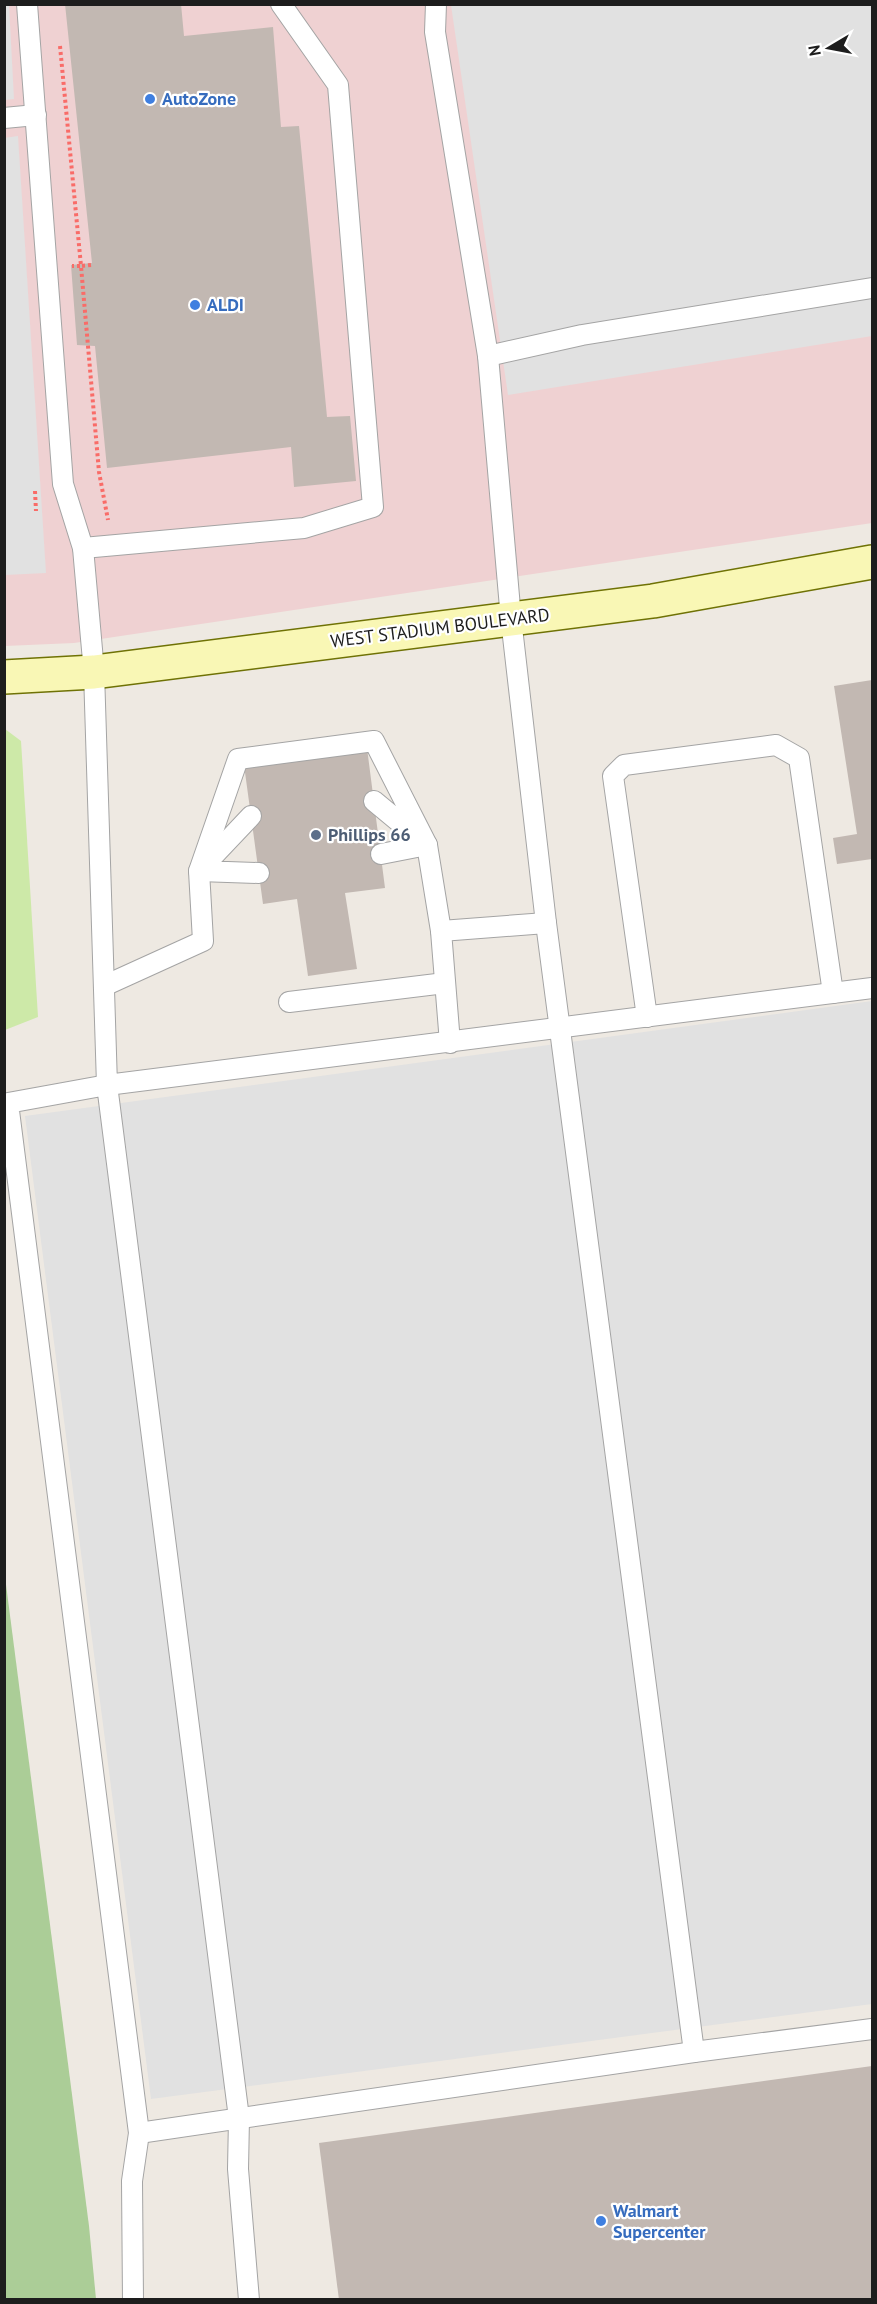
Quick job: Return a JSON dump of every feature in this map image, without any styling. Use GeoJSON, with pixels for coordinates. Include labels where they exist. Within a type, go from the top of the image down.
{"type":"FeatureCollection","features":[{"type":"Feature","properties":{"kind":"main road","name":"WEST STADIUM BOULEVARD"},"geometry":{"type":"LineString","coordinates":[[4,677],[94,672],[653,601],[873,562]]}},
{"type":"Feature","properties":{"kind":"lane"},"geometry":{"type":"LineString","coordinates":[[27,4],[63,484],[83,548],[94,672],[107,1085],[239,2118],[238,2169],[249,2300]]}},
{"type":"Feature","properties":{"kind":"lane"},"geometry":{"type":"LineString","coordinates":[[83,548],[304,528],[373,507],[338,85],[281,4]]}},
{"type":"Feature","properties":{"kind":"lane"},"geometry":{"type":"LineString","coordinates":[[436,4],[435,32],[488,356],[511,619],[546,923],[694,2052]]}},
{"type":"Feature","properties":{"kind":"lane"},"geometry":{"type":"LineString","coordinates":[[4,118],[36,115]]}},
{"type":"Feature","properties":{"kind":"lane"},"geometry":{"type":"LineString","coordinates":[[488,356],[582,335],[873,288]]}},
{"type":"Feature","properties":{"kind":"lane"},"geometry":{"type":"LineString","coordinates":[[104,986],[203,941],[199,871],[238,759],[374,741],[427,845],[441,931],[450,1043]]}},
{"type":"Feature","properties":{"kind":"lane"},"geometry":{"type":"LineString","coordinates":[[647,1017],[613,777],[624,765],[776,745],[799,758],[833,993]]}},
{"type":"Feature","properties":{"kind":"lane"},"geometry":{"type":"LineString","coordinates":[[374,801],[427,845]]}},
{"type":"Feature","properties":{"kind":"lane"},"geometry":{"type":"LineString","coordinates":[[199,871],[251,816]]}},
{"type":"Feature","properties":{"kind":"lane"},"geometry":{"type":"LineString","coordinates":[[381,854],[427,845]]}},
{"type":"Feature","properties":{"kind":"lane"},"geometry":{"type":"LineString","coordinates":[[199,871],[259,873]]}},
{"type":"Feature","properties":{"kind":"lane"},"geometry":{"type":"LineString","coordinates":[[441,931],[546,923]]}},
{"type":"Feature","properties":{"kind":"lane"},"geometry":{"type":"LineString","coordinates":[[289,1002],[445,983]]}},
{"type":"Feature","properties":{"kind":"lane"},"geometry":{"type":"LineString","coordinates":[[133,2300],[132,2181],[139,2133],[8,1103],[107,1085],[873,988]]}},
{"type":"Feature","properties":{"kind":"lane"},"geometry":{"type":"LineString","coordinates":[[139,2133],[694,2052],[873,2029]]}},
{"type":"Feature","properties":{"kind":"path"},"geometry":{"type":"LineString","coordinates":[[60,40],[99,472],[113,545]]}},
{"type":"Feature","properties":{"kind":"path"},"geometry":{"type":"LineString","coordinates":[[81,266],[91,265]]}},
{"type":"Feature","properties":{"kind":"shaded area"},"geometry":{"type":"Polygon","coordinates":[[[4,5],[872,5],[872,523],[74,643],[5,646],[4,5]]]}},
{"type":"Feature","properties":{"kind":"shaded area"},"geometry":{"type":"Polygon","coordinates":[[[4,5],[9,5],[14,99],[5,100],[4,5]]]}},
{"type":"Feature","properties":{"kind":"shaded area"},"geometry":{"type":"Polygon","coordinates":[[[451,5],[872,5],[872,336],[508,395],[451,5]]]}},
{"type":"Feature","properties":{"kind":"shaded area"},"geometry":{"type":"Polygon","coordinates":[[[18,136],[46,573],[5,575],[4,138],[18,136]]]}},
{"type":"Feature","properties":{"kind":"shaded area"},"geometry":{"type":"Polygon","coordinates":[[[872,1001],[872,2004],[151,2099],[25,1116],[872,1001]]]}},
{"type":"Feature","properties":{"kind":"green space"},"geometry":{"type":"Polygon","coordinates":[[[5,729],[21,741],[38,1017],[5,1030],[5,729]]]}},
{"type":"Feature","properties":{"kind":"green space"},"geometry":{"type":"Polygon","coordinates":[[[4,1569],[89,2226],[96,2299],[5,2299],[4,1569]]]}},
{"type":"Feature","properties":{"kind":"building","name":"ALDI"},"geometry":{"type":"Polygon","coordinates":[[[65,4],[181,4],[184,36],[273,27],[281,127],[299,126],[327,417],[350,416],[356,481],[294,487],[291,447],[107,468],[95,346],[77,345],[71,265],[92,263],[65,4]]]}},
{"type":"Feature","properties":{"kind":"building"},"geometry":{"type":"Polygon","coordinates":[[[872,680],[872,859],[837,864],[833,838],[857,834],[834,686],[872,680]]]}},
{"type":"Feature","properties":{"kind":"building","name":"Phillips 66"},"geometry":{"type":"Polygon","coordinates":[[[367,748],[385,888],[345,893],[357,969],[308,976],[297,899],[263,904],[244,765],[367,748]]]}},
{"type":"Feature","properties":{"kind":"building","name":"Walmart Supercenter"},"geometry":{"type":"Polygon","coordinates":[[[872,2066],[872,2300],[339,2300],[319,2143],[872,2066]]]}},
{"type":"Feature","properties":{"kind":"place","name":"AutoZone"},"geometry":{"type":"Point","coordinates":[150,99]}},
{"type":"Feature","properties":{"kind":"place","name":"ALDI"},"geometry":{"type":"Point","coordinates":[195,305]}},
{"type":"Feature","properties":{"kind":"place","name":"Phillips 66"},"geometry":{"type":"Point","coordinates":[316,835]}},
{"type":"Feature","properties":{"kind":"place","name":"Walmart Supercenter"},"geometry":{"type":"Point","coordinates":[601,2221]}}]}
